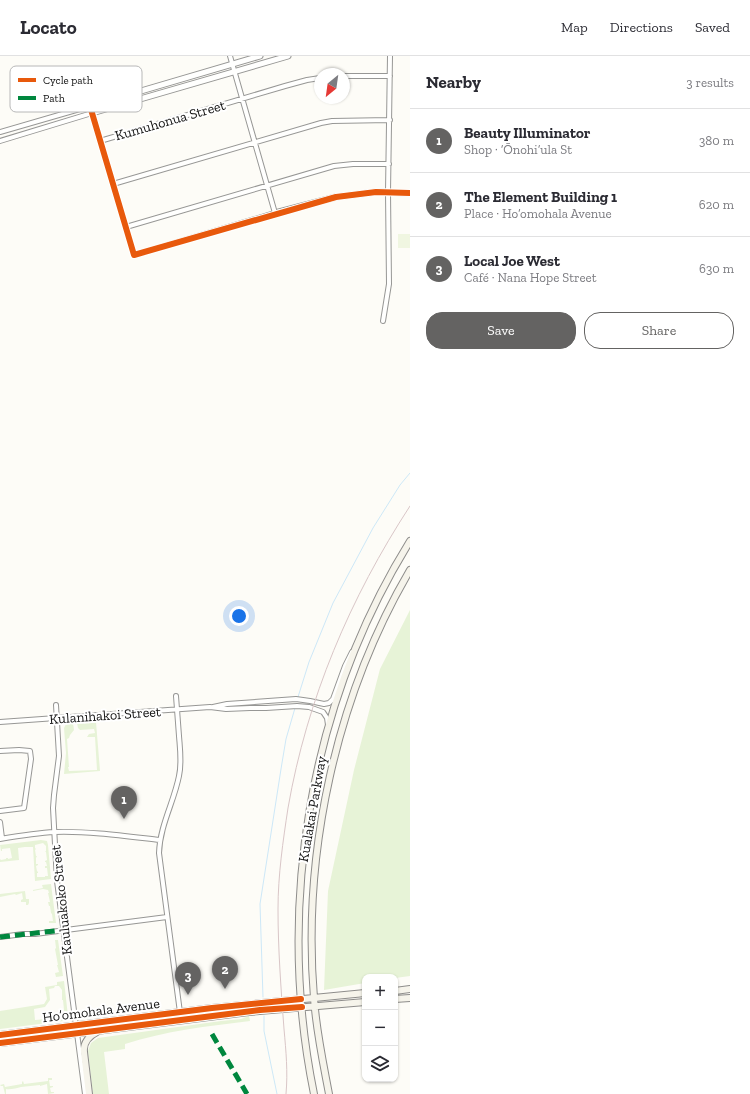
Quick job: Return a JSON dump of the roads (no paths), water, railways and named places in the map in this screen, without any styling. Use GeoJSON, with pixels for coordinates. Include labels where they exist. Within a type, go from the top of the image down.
{"type":"FeatureCollection","features":[{"type":"Feature","properties":{"kind":"main road","name":"Kualakai Parkway"},"geometry":{"type":"LineString","coordinates":[[314,1094],[305,1046],[301,999],[298,928],[301,872],[309,809],[327,730],[349,666],[383,589],[410,541]]}},
{"type":"Feature","properties":{"kind":"main road","name":"Kualakai Parkway"},"geometry":{"type":"LineString","coordinates":[[329,1094],[314,1006],[312,936],[315,871],[321,822],[341,733],[361,674],[383,622],[410,570]]}},
{"type":"Feature","properties":{"kind":"main road"},"geometry":{"type":"LineString","coordinates":[[398,991],[410,990]]}},
{"type":"Feature","properties":{"kind":"main road","name":"Ho’omohala Avenue"},"geometry":{"type":"LineString","coordinates":[[0,1035],[243,1004],[362,994]]}},
{"type":"Feature","properties":{"kind":"main road"},"geometry":{"type":"LineString","coordinates":[[398,999],[410,998]]}},
{"type":"Feature","properties":{"kind":"main road","name":"Ho’omohala Avenue"},"geometry":{"type":"LineString","coordinates":[[0,1043],[249,1012],[362,1002]]}},
{"type":"Feature","properties":{"kind":"main road"},"geometry":{"type":"LineString","coordinates":[[89,1094],[84,1046],[86,1041],[91,1036],[103,1030]]}},
{"type":"Feature","properties":{"kind":"street"},"geometry":{"type":"LineString","coordinates":[[230,56],[275,214]]}},
{"type":"Feature","properties":{"kind":"street"},"geometry":{"type":"LineString","coordinates":[[142,91],[260,56]]}},
{"type":"Feature","properties":{"kind":"street"},"geometry":{"type":"LineString","coordinates":[[142,98],[288,56]]}},
{"type":"Feature","properties":{"kind":"street"},"geometry":{"type":"LineString","coordinates":[[383,321],[389,284],[388,192],[390,56]]}},
{"type":"Feature","properties":{"kind":"street"},"geometry":{"type":"LineString","coordinates":[[350,76],[390,76]]}},
{"type":"Feature","properties":{"kind":"street","name":"Kumuhonua Street"},"geometry":{"type":"LineString","coordinates":[[100,141],[292,84],[314,79]]}},
{"type":"Feature","properties":{"kind":"street"},"geometry":{"type":"LineString","coordinates":[[0,132],[69,112]]}},
{"type":"Feature","properties":{"kind":"street"},"geometry":{"type":"LineString","coordinates":[[0,140],[95,112]]}},
{"type":"Feature","properties":{"kind":"street"},"geometry":{"type":"LineString","coordinates":[[92,113],[134,255],[336,197],[376,192],[410,193]]}},
{"type":"Feature","properties":{"kind":"street"},"geometry":{"type":"LineString","coordinates":[[113,184],[326,122],[390,120]]}},
{"type":"Feature","properties":{"kind":"street"},"geometry":{"type":"LineString","coordinates":[[126,227],[334,166],[353,164],[389,164]]}},
{"type":"Feature","properties":{"kind":"street","name":"Kulanihakoi Street"},"geometry":{"type":"LineString","coordinates":[[0,722],[177,710],[281,700],[300,700],[326,704],[333,699],[348,660],[363,632]]}},
{"type":"Feature","properties":{"kind":"street"},"geometry":{"type":"LineString","coordinates":[[176,696],[180,773],[164,822],[160,840],[160,859],[180,1020]]}},
{"type":"Feature","properties":{"kind":"street","name":"Kauluakoko Street"},"geometry":{"type":"LineString","coordinates":[[56,705],[59,756],[53,804],[57,881],[85,1094]]}},
{"type":"Feature","properties":{"kind":"street","name":"Kulanihakoi Street"},"geometry":{"type":"LineString","coordinates":[[210,707],[226,709],[300,706],[317,709],[327,716],[327,730]]}},
{"type":"Feature","properties":{"kind":"street"},"geometry":{"type":"LineString","coordinates":[[0,751],[30,751],[31,758],[24,808],[0,811]]}},
{"type":"Feature","properties":{"kind":"street"},"geometry":{"type":"LineString","coordinates":[[0,822],[1,839],[54,832],[96,833],[160,840]]}},
{"type":"Feature","properties":{"kind":"street"},"geometry":{"type":"LineString","coordinates":[[0,937],[167,917]]}},
{"type":"Feature","properties":{"kind":"waterway"},"geometry":{"type":"LineString","coordinates":[[298,697],[309,662],[333,603],[373,528],[400,485],[410,473]]}},
{"type":"Feature","properties":{"kind":"waterway"},"geometry":{"type":"LineString","coordinates":[[263,997],[260,904],[286,739],[295,708]]}},
{"type":"Feature","properties":{"kind":"waterway"},"geometry":{"type":"LineString","coordinates":[[264,1016],[264,1031],[277,1094]]}},
{"type":"Feature","properties":{"kind":"railway"},"geometry":{"type":"LineString","coordinates":[[286,1094],[287,1078],[279,954],[278,896],[284,833],[296,768],[319,689],[350,613],[388,541],[410,506]]}},
{"type":"Feature","properties":{"kind":"place","name":"Beauty Illuminator"},"geometry":{"type":"Point","coordinates":[124,819]}},
{"type":"Feature","properties":{"kind":"place","name":"The Element Building 1"},"geometry":{"type":"Point","coordinates":[225,989]}},
{"type":"Feature","properties":{"kind":"place","name":"Local Joe West"},"geometry":{"type":"Point","coordinates":[188,995]}}]}
